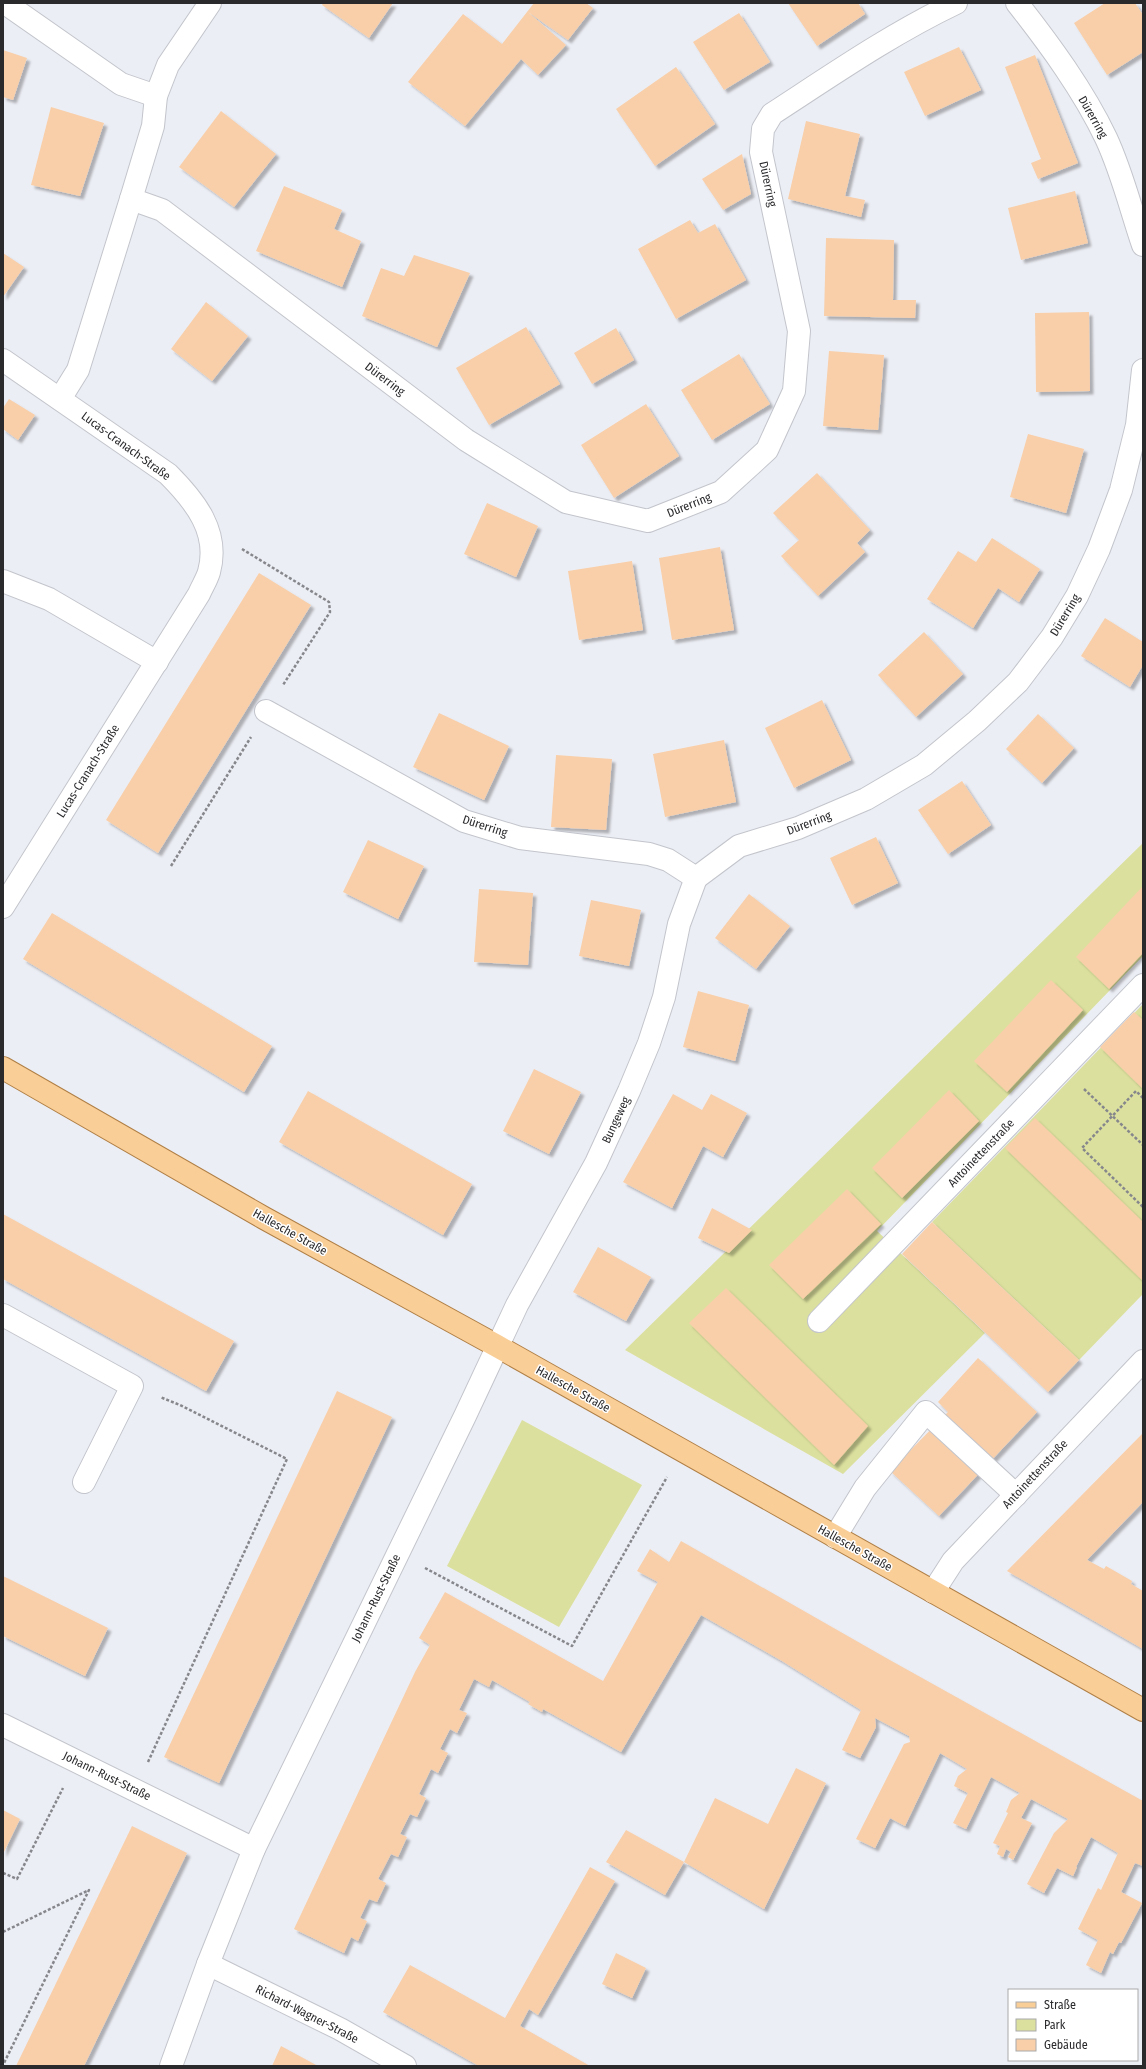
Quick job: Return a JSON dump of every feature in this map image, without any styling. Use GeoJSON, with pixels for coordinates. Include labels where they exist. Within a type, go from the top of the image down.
{"type":"FeatureCollection","features":[{"type":"Feature","properties":{"kind":"main road","name":"Hallesche Straße"},"geometry":{"type":"LineString","coordinates":[[3,1068],[264,1218],[497,1346],[1143,1710]]}},
{"type":"Feature","properties":{"kind":"street"},"geometry":{"type":"LineString","coordinates":[[5,3],[121,84],[156,96]]}},
{"type":"Feature","properties":{"kind":"street"},"geometry":{"type":"LineString","coordinates":[[60,399],[78,370],[153,126],[156,96],[168,65],[210,3]]}},
{"type":"Feature","properties":{"kind":"street","name":"Dürerring"},"geometry":{"type":"LineString","coordinates":[[131,199],[162,210],[473,444],[566,502],[648,521],[721,492],[767,450],[794,392],[799,331],[761,152],[763,129],[772,114],[874,48],[923,10],[956,3]]}},
{"type":"Feature","properties":{"kind":"street","name":"Dürerring"},"geometry":{"type":"LineString","coordinates":[[1017,3],[1041,33],[1088,106],[1106,139],[1143,245]]}},
{"type":"Feature","properties":{"kind":"street","name":"Lucas-Cranach-Straße"},"geometry":{"type":"LineString","coordinates":[[3,360],[168,474],[188,494],[207,528],[213,548],[209,573],[199,594],[3,907]]}},
{"type":"Feature","properties":{"kind":"street","name":"Dürerring"},"geometry":{"type":"LineString","coordinates":[[266,711],[464,821],[520,838],[649,854],[668,860],[696,878],[739,846],[798,828],[866,799],[924,765],[977,722],[1018,682],[1052,637],[1077,596],[1099,549],[1121,490],[1136,432],[1143,370]]}},
{"type":"Feature","properties":{"kind":"street"},"geometry":{"type":"LineString","coordinates":[[3,581],[49,598],[156,662]]}},
{"type":"Feature","properties":{"kind":"street","name":"Bungeweg"},"geometry":{"type":"LineString","coordinates":[[497,1346],[517,1305],[596,1163],[629,1091],[649,1043],[664,997],[679,924],[696,878]]}},
{"type":"Feature","properties":{"kind":"street","name":"Antoinettenstraße"},"geometry":{"type":"LineString","coordinates":[[819,1321],[1143,985]]}},
{"type":"Feature","properties":{"kind":"street"},"geometry":{"type":"LineString","coordinates":[[3,1315],[132,1386],[84,1482]]}},
{"type":"Feature","properties":{"kind":"street","name":"Johann-Rust-Straße"},"geometry":{"type":"LineString","coordinates":[[171,2066],[208,1964],[254,1849],[465,1416],[497,1346]]}},
{"type":"Feature","properties":{"kind":"street","name":"Antoinettenstraße"},"geometry":{"type":"LineString","coordinates":[[933,1592],[953,1561],[1143,1361]]}},
{"type":"Feature","properties":{"kind":"street"},"geometry":{"type":"LineString","coordinates":[[835,1537],[865,1488],[926,1412],[1016,1495]]}},
{"type":"Feature","properties":{"kind":"street","name":"Johann-Rust-Straße"},"geometry":{"type":"LineString","coordinates":[[3,1725],[136,1789],[254,1849]]}},
{"type":"Feature","properties":{"kind":"street","name":"Richard-Wagner-Straße"},"geometry":{"type":"LineString","coordinates":[[208,1964],[340,2029],[405,2066]]}},
{"type":"Feature","properties":{"kind":"path"},"geometry":{"type":"LineString","coordinates":[[1063,1069],[1143,1145]]}},
{"type":"Feature","properties":{"kind":"path"},"geometry":{"type":"LineString","coordinates":[[1143,1098],[1136,1091],[1082,1148],[1143,1207]]}},
{"type":"Feature","properties":{"kind":"path"},"geometry":{"type":"LineString","coordinates":[[132,1386],[180,1405],[287,1459],[136,1789]]}},
{"type":"Feature","properties":{"kind":"path"},"geometry":{"type":"LineString","coordinates":[[397,1553],[572,1646],[682,1451]]}},
{"type":"Feature","properties":{"kind":"path"},"geometry":{"type":"LineString","coordinates":[[3,1873],[17,1879],[76,1761]]}},
{"type":"Feature","properties":{"kind":"path"},"geometry":{"type":"LineString","coordinates":[[3,1932],[89,1890],[3,2066]]}},
{"type":"Feature","properties":{"kind":"green space"},"geometry":{"type":"Polygon","coordinates":[[[1143,843],[1143,956],[877,1231],[985,1333],[843,1474],[625,1350],[1143,843]]]}},
{"type":"Feature","properties":{"kind":"green space"},"geometry":{"type":"Polygon","coordinates":[[[1143,1004],[1143,1294],[1079,1360],[932,1222],[1143,1004]]]}},
{"type":"Feature","properties":{"kind":"green space"},"geometry":{"type":"Polygon","coordinates":[[[522,1420],[642,1485],[559,1627],[447,1566],[522,1420]]]}},
{"type":"Feature","properties":{"kind":"building"},"geometry":{"type":"Polygon","coordinates":[[[323,3],[393,3],[369,38],[322,5],[323,3]]]}},
{"type":"Feature","properties":{"kind":"building"},"geometry":{"type":"Polygon","coordinates":[[[534,3],[586,3],[593,8],[568,40],[528,12],[566,45],[538,75],[521,59],[465,126],[408,82],[463,14],[502,44],[534,3]]]}},
{"type":"Feature","properties":{"kind":"building"},"geometry":{"type":"Polygon","coordinates":[[[788,3],[858,3],[865,14],[817,46],[788,3]]]}},
{"type":"Feature","properties":{"kind":"building"},"geometry":{"type":"Polygon","coordinates":[[[1105,3],[1135,3],[1143,15],[1143,52],[1107,75],[1074,23],[1105,3]]]}},
{"type":"Feature","properties":{"kind":"building"},"geometry":{"type":"Polygon","coordinates":[[[739,13],[770,62],[724,90],[693,42],[739,13]]]}},
{"type":"Feature","properties":{"kind":"building"},"geometry":{"type":"Polygon","coordinates":[[[959,47],[981,90],[925,116],[904,72],[959,47]]]}},
{"type":"Feature","properties":{"kind":"building"},"geometry":{"type":"Polygon","coordinates":[[[3,50],[27,58],[13,100],[3,97],[3,50]]]}},
{"type":"Feature","properties":{"kind":"building"},"geometry":{"type":"Polygon","coordinates":[[[1035,55],[1078,163],[1038,179],[1031,163],[1041,159],[1005,67],[1035,55]]]}},
{"type":"Feature","properties":{"kind":"building"},"geometry":{"type":"Polygon","coordinates":[[[676,67],[715,124],[655,166],[616,109],[676,67]]]}},
{"type":"Feature","properties":{"kind":"building"},"geometry":{"type":"Polygon","coordinates":[[[51,107],[104,123],[80,196],[31,185],[51,107]]]}},
{"type":"Feature","properties":{"kind":"building"},"geometry":{"type":"Polygon","coordinates":[[[221,111],[276,154],[234,207],[179,167],[221,111]]]}},
{"type":"Feature","properties":{"kind":"building"},"geometry":{"type":"Polygon","coordinates":[[[806,121],[860,134],[845,196],[865,200],[861,217],[788,199],[806,121]]]}},
{"type":"Feature","properties":{"kind":"building"},"geometry":{"type":"Polygon","coordinates":[[[742,154],[751,194],[723,210],[702,179],[742,154]]]}},
{"type":"Feature","properties":{"kind":"building"},"geometry":{"type":"Polygon","coordinates":[[[284,186],[342,210],[334,229],[361,241],[342,287],[256,251],[284,186]]]}},
{"type":"Feature","properties":{"kind":"building"},"geometry":{"type":"Polygon","coordinates":[[[1075,191],[1088,243],[1021,260],[1008,208],[1075,191]]]}},
{"type":"Feature","properties":{"kind":"building"},"geometry":{"type":"Polygon","coordinates":[[[690,220],[698,233],[715,224],[746,280],[676,319],[638,249],[690,220]]]}},
{"type":"Feature","properties":{"kind":"building"},"geometry":{"type":"Polygon","coordinates":[[[826,238],[894,240],[893,300],[916,300],[915,318],[824,316],[826,238]]]}},
{"type":"Feature","properties":{"kind":"building"},"geometry":{"type":"Polygon","coordinates":[[[3,253],[24,267],[3,297],[3,253]]]}},
{"type":"Feature","properties":{"kind":"building"},"geometry":{"type":"Polygon","coordinates":[[[414,255],[470,273],[437,347],[362,316],[381,268],[404,276],[414,255]]]}},
{"type":"Feature","properties":{"kind":"building"},"geometry":{"type":"Polygon","coordinates":[[[206,302],[248,336],[212,381],[171,349],[206,302]]]}},
{"type":"Feature","properties":{"kind":"building"},"geometry":{"type":"Polygon","coordinates":[[[1089,312],[1090,391],[1036,392],[1035,313],[1089,312]]]}},
{"type":"Feature","properties":{"kind":"building"},"geometry":{"type":"Polygon","coordinates":[[[526,327],[560,384],[489,425],[456,368],[526,327]]]}},
{"type":"Feature","properties":{"kind":"building"},"geometry":{"type":"Polygon","coordinates":[[[616,328],[634,360],[592,384],[574,353],[616,328]]]}},
{"type":"Feature","properties":{"kind":"building"},"geometry":{"type":"Polygon","coordinates":[[[829,351],[884,355],[878,430],[823,426],[829,351]]]}},
{"type":"Feature","properties":{"kind":"building"},"geometry":{"type":"Polygon","coordinates":[[[739,354],[770,404],[712,440],[681,390],[739,354]]]}},
{"type":"Feature","properties":{"kind":"building"},"geometry":{"type":"Polygon","coordinates":[[[9,399],[35,415],[18,440],[3,429],[3,408],[9,399]]]}},
{"type":"Feature","properties":{"kind":"building"},"geometry":{"type":"Polygon","coordinates":[[[646,404],[679,456],[614,498],[581,445],[646,404]]]}},
{"type":"Feature","properties":{"kind":"building"},"geometry":{"type":"Polygon","coordinates":[[[1028,434],[1084,449],[1066,513],[1010,497],[1028,434]]]}},
{"type":"Feature","properties":{"kind":"building"},"geometry":{"type":"Polygon","coordinates":[[[817,473],[870,530],[857,543],[865,552],[818,596],[781,556],[799,540],[773,513],[817,473]]]}},
{"type":"Feature","properties":{"kind":"building"},"geometry":{"type":"Polygon","coordinates":[[[487,503],[538,526],[516,577],[464,554],[487,503]]]}},
{"type":"Feature","properties":{"kind":"building"},"geometry":{"type":"Polygon","coordinates":[[[992,538],[1040,569],[1019,602],[998,588],[973,628],[927,599],[958,551],[976,562],[992,538]]]}},
{"type":"Feature","properties":{"kind":"building"},"geometry":{"type":"Polygon","coordinates":[[[720,547],[734,630],[672,640],[659,558],[720,547]]]}},
{"type":"Feature","properties":{"kind":"building"},"geometry":{"type":"Polygon","coordinates":[[[632,561],[643,630],[579,640],[568,571],[632,561]]]}},
{"type":"Feature","properties":{"kind":"building"},"geometry":{"type":"Polygon","coordinates":[[[259,573],[311,605],[158,853],[106,820],[259,573]]]}},
{"type":"Feature","properties":{"kind":"building"},"geometry":{"type":"Polygon","coordinates":[[[1105,618],[1143,642],[1143,665],[1130,687],[1081,656],[1105,618]]]}},
{"type":"Feature","properties":{"kind":"building"},"geometry":{"type":"Polygon","coordinates":[[[924,632],[963,674],[916,717],[878,675],[924,632]]]}},
{"type":"Feature","properties":{"kind":"building"},"geometry":{"type":"Polygon","coordinates":[[[822,700],[851,760],[794,788],[765,728],[822,700]]]}},
{"type":"Feature","properties":{"kind":"building"},"geometry":{"type":"Polygon","coordinates":[[[439,713],[509,746],[484,800],[413,767],[439,713]]]}},
{"type":"Feature","properties":{"kind":"building"},"geometry":{"type":"Polygon","coordinates":[[[1038,714],[1074,748],[1042,783],[1006,749],[1038,714]]]}},
{"type":"Feature","properties":{"kind":"building"},"geometry":{"type":"Polygon","coordinates":[[[724,740],[736,802],[665,817],[653,754],[724,740]]]}},
{"type":"Feature","properties":{"kind":"building"},"geometry":{"type":"Polygon","coordinates":[[[556,755],[612,759],[606,830],[551,827],[556,755]]]}},
{"type":"Feature","properties":{"kind":"building"},"geometry":{"type":"Polygon","coordinates":[[[962,781],[991,825],[948,854],[918,810],[962,781]]]}},
{"type":"Feature","properties":{"kind":"building"},"geometry":{"type":"Polygon","coordinates":[[[876,837],[898,883],[852,905],[830,858],[876,837]]]}},
{"type":"Feature","properties":{"kind":"building"},"geometry":{"type":"Polygon","coordinates":[[[368,840],[424,866],[398,919],[343,892],[368,840]]]}},
{"type":"Feature","properties":{"kind":"building"},"geometry":{"type":"Polygon","coordinates":[[[1143,886],[1143,953],[1109,989],[1076,957],[1143,886]]]}},
{"type":"Feature","properties":{"kind":"building"},"geometry":{"type":"Polygon","coordinates":[[[479,889],[533,893],[528,965],[474,962],[479,889]]]}},
{"type":"Feature","properties":{"kind":"building"},"geometry":{"type":"Polygon","coordinates":[[[749,894],[790,926],[756,969],[715,938],[749,894]]]}},
{"type":"Feature","properties":{"kind":"building"},"geometry":{"type":"Polygon","coordinates":[[[591,900],[641,910],[629,966],[579,956],[591,900]]]}},
{"type":"Feature","properties":{"kind":"building"},"geometry":{"type":"Polygon","coordinates":[[[52,913],[272,1046],[244,1092],[23,959],[52,913]]]}},
{"type":"Feature","properties":{"kind":"building"},"geometry":{"type":"Polygon","coordinates":[[[1051,980],[1083,1010],[1007,1092],[974,1061],[1051,980]]]}},
{"type":"Feature","properties":{"kind":"building"},"geometry":{"type":"Polygon","coordinates":[[[698,991],[749,1005],[735,1061],[683,1047],[698,991]]]}},
{"type":"Feature","properties":{"kind":"building"},"geometry":{"type":"Polygon","coordinates":[[[1134,1012],[1143,1020],[1143,1089],[1100,1047],[1134,1012]]]}},
{"type":"Feature","properties":{"kind":"building"},"geometry":{"type":"Polygon","coordinates":[[[534,1069],[581,1092],[549,1154],[503,1131],[534,1069]]]}},
{"type":"Feature","properties":{"kind":"building"},"geometry":{"type":"Polygon","coordinates":[[[949,1090],[979,1121],[902,1198],[872,1168],[949,1090]]]}},
{"type":"Feature","properties":{"kind":"building"},"geometry":{"type":"Polygon","coordinates":[[[308,1091],[472,1184],[443,1235],[279,1142],[308,1091]]]}},
{"type":"Feature","properties":{"kind":"building"},"geometry":{"type":"Polygon","coordinates":[[[673,1094],[702,1110],[711,1094],[747,1113],[723,1157],[703,1146],[672,1208],[623,1182],[673,1094]]]}},
{"type":"Feature","properties":{"kind":"building"},"geometry":{"type":"Polygon","coordinates":[[[1035,1118],[1143,1222],[1143,1281],[1005,1148],[1035,1118]]]}},
{"type":"Feature","properties":{"kind":"building"},"geometry":{"type":"Polygon","coordinates":[[[847,1189],[881,1224],[803,1299],[769,1265],[847,1189]]]}},
{"type":"Feature","properties":{"kind":"building"},"geometry":{"type":"Polygon","coordinates":[[[712,1208],[752,1230],[729,1253],[698,1238],[712,1208]]]}},
{"type":"Feature","properties":{"kind":"building"},"geometry":{"type":"Polygon","coordinates":[[[3,1214],[234,1341],[206,1391],[3,1279],[3,1214]]]}},
{"type":"Feature","properties":{"kind":"building"},"geometry":{"type":"Polygon","coordinates":[[[932,1222],[1079,1360],[1048,1392],[902,1254],[932,1222]]]}},
{"type":"Feature","properties":{"kind":"building"},"geometry":{"type":"Polygon","coordinates":[[[598,1247],[651,1277],[626,1321],[573,1292],[598,1247]]]}},
{"type":"Feature","properties":{"kind":"building"},"geometry":{"type":"Polygon","coordinates":[[[726,1288],[868,1426],[834,1465],[689,1323],[726,1288]]]}},
{"type":"Feature","properties":{"kind":"building"},"geometry":{"type":"Polygon","coordinates":[[[978,1358],[1037,1412],[939,1516],[890,1471],[948,1412],[938,1402],[978,1358]]]}},
{"type":"Feature","properties":{"kind":"building"},"geometry":{"type":"Polygon","coordinates":[[[337,1391],[392,1417],[219,1783],[164,1757],[337,1391]]]}},
{"type":"Feature","properties":{"kind":"building"},"geometry":{"type":"Polygon","coordinates":[[[1143,1433],[1143,1502],[1087,1560],[1104,1569],[1106,1566],[1132,1581],[1131,1584],[1143,1591],[1143,1649],[1007,1571],[1143,1433]]]}},
{"type":"Feature","properties":{"kind":"building"},"geometry":{"type":"Polygon","coordinates":[[[681,1541],[888,1659],[1143,1801],[1143,1866],[1135,1863],[1121,1892],[1142,1903],[1121,1943],[1119,1942],[1113,1954],[1110,1952],[1101,1973],[1086,1965],[1098,1940],[1078,1929],[1098,1888],[1101,1890],[1118,1853],[1091,1837],[1073,1876],[1057,1868],[1044,1893],[1027,1884],[1054,1833],[1068,1819],[1031,1799],[1021,1818],[1032,1823],[1013,1860],[1008,1857],[1011,1852],[1006,1849],[1003,1857],[997,1854],[1000,1846],[993,1843],[1008,1813],[1006,1812],[1011,1800],[1020,1793],[991,1777],[966,1829],[953,1823],[968,1793],[954,1786],[958,1776],[967,1769],[940,1753],[905,1826],[890,1818],[875,1848],[856,1839],[904,1744],[910,1742],[909,1736],[875,1718],[876,1727],[860,1758],[842,1750],[861,1710],[782,1661],[701,1615],[621,1752],[543,1709],[542,1712],[528,1704],[530,1702],[492,1680],[489,1687],[474,1679],[459,1710],[467,1713],[457,1733],[450,1729],[440,1749],[448,1753],[438,1773],[431,1769],[419,1794],[426,1798],[417,1817],[410,1814],[400,1834],[407,1837],[398,1857],[391,1854],[378,1879],[386,1883],[377,1902],[369,1899],[360,1918],[367,1921],[358,1941],[351,1937],[344,1953],[294,1929],[415,1672],[430,1645],[419,1638],[445,1592],[603,1681],[658,1582],[637,1571],[650,1549],[669,1562],[681,1541]]]}},
{"type":"Feature","properties":{"kind":"building"},"geometry":{"type":"Polygon","coordinates":[[[3,1576],[108,1628],[85,1676],[3,1636],[3,1576]]]}},
{"type":"Feature","properties":{"kind":"building"},"geometry":{"type":"Polygon","coordinates":[[[796,1768],[826,1783],[764,1909],[684,1862],[715,1798],[768,1824],[796,1768]]]}},
{"type":"Feature","properties":{"kind":"building"},"geometry":{"type":"Polygon","coordinates":[[[3,1810],[20,1819],[3,1854],[3,1810]]]}},
{"type":"Feature","properties":{"kind":"building"},"geometry":{"type":"Polygon","coordinates":[[[132,1826],[187,1853],[84,2066],[16,2066],[132,1826]]]}},
{"type":"Feature","properties":{"kind":"building"},"geometry":{"type":"Polygon","coordinates":[[[626,1830],[684,1862],[665,1895],[606,1862],[626,1830]]]}},
{"type":"Feature","properties":{"kind":"building"},"geometry":{"type":"Polygon","coordinates":[[[590,1867],[615,1881],[538,2015],[529,2009],[520,2026],[590,2066],[479,2066],[383,2012],[410,1965],[505,2018],[590,1867]]]}},
{"type":"Feature","properties":{"kind":"building"},"geometry":{"type":"Polygon","coordinates":[[[616,1953],[646,1968],[632,1998],[602,1984],[616,1953]]]}},
{"type":"Feature","properties":{"kind":"building"},"geometry":{"type":"Polygon","coordinates":[[[281,2046],[318,2066],[272,2066],[281,2046]]]}}]}
